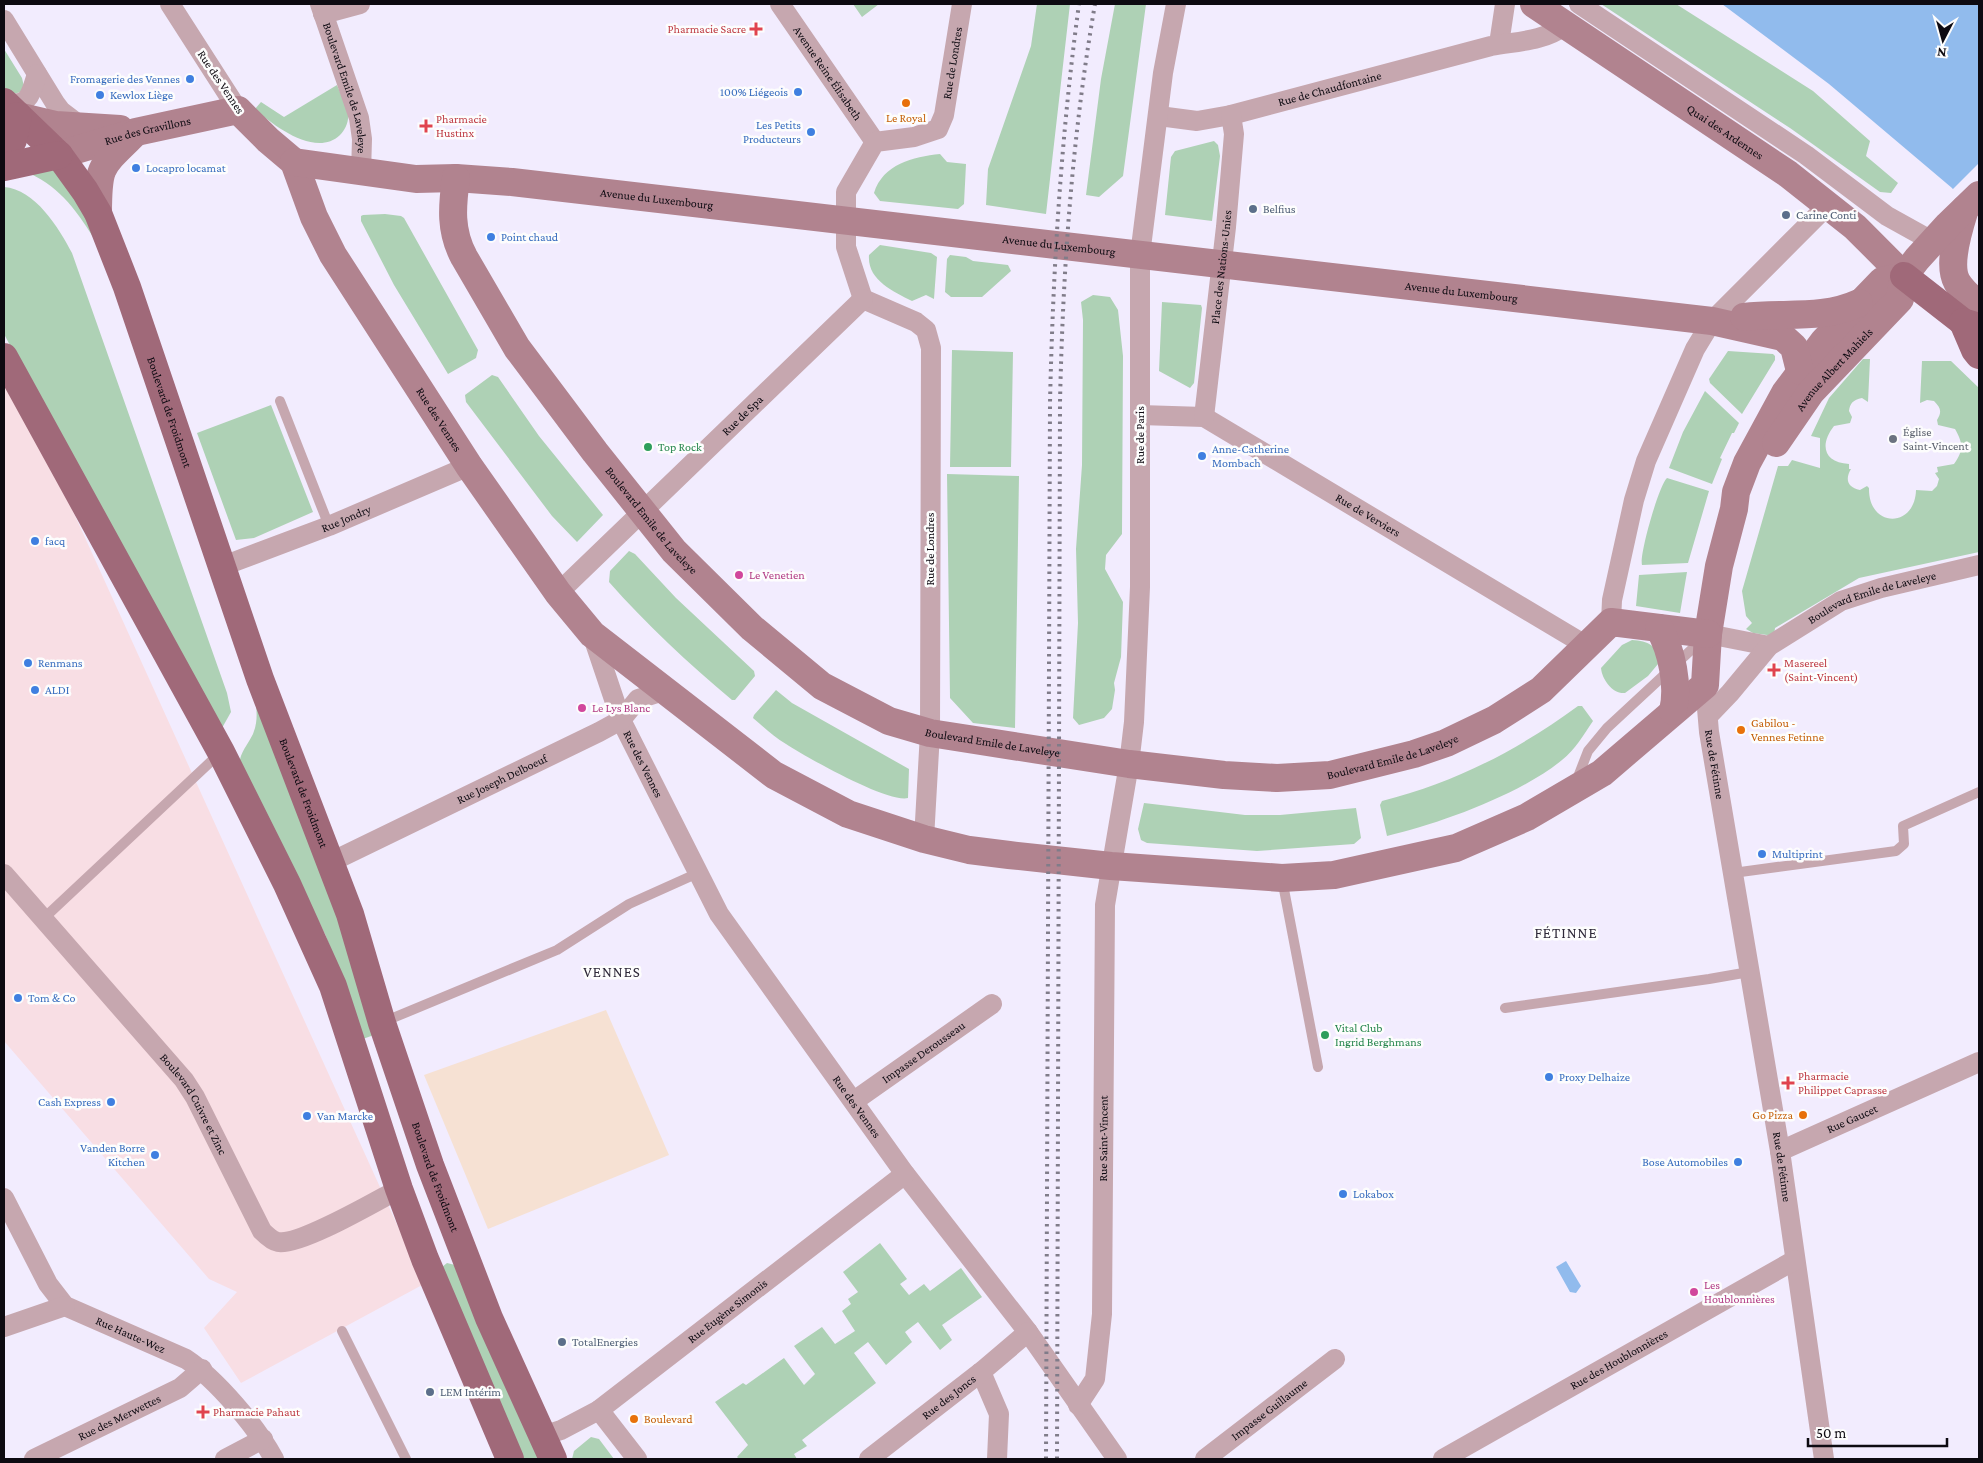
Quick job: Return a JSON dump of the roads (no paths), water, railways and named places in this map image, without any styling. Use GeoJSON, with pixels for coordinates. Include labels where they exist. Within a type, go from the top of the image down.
{"type":"FeatureCollection","features":[{"type":"Feature","properties":{"kind":"main road"},"geometry":{"type":"LineString","coordinates":[[4,155],[12,140],[9,107]]}},
{"type":"Feature","properties":{"kind":"main road","name":"Boulevard de Froidmont"},"geometry":{"type":"LineString","coordinates":[[9,107],[59,155],[85,190],[98,213],[127,287],[260,679],[350,914],[382,1023],[431,1168],[489,1318],[547,1448]]}},
{"type":"Feature","properties":{"kind":"main road"},"geometry":{"type":"LineString","coordinates":[[4,168],[59,155]]}},
{"type":"Feature","properties":{"kind":"main road"},"geometry":{"type":"LineString","coordinates":[[1904,276],[1974,318],[1975,350],[1979,355]]}},
{"type":"Feature","properties":{"kind":"main road"},"geometry":{"type":"LineString","coordinates":[[5,363],[221,752],[287,884],[333,986],[399,1190],[425,1259],[510,1459]]}},
{"type":"Feature","properties":{"kind":"street","name":"Rue des Vennes"},"geometry":{"type":"LineString","coordinates":[[170,4],[238,110],[268,140],[294,162],[314,217],[334,255],[469,466],[558,593],[592,634],[620,720],[719,914],[905,1174],[1028,1332],[1078,1406],[1117,1459]]}},
{"type":"Feature","properties":{"kind":"street"},"geometry":{"type":"LineString","coordinates":[[322,9],[360,4]]}},
{"type":"Feature","properties":{"kind":"street","name":"Avenue Reine Élisabeth"},"geometry":{"type":"LineString","coordinates":[[780,4],[875,142]]}},
{"type":"Feature","properties":{"kind":"street","name":"Rue de Londres"},"geometry":{"type":"LineString","coordinates":[[875,142],[914,137],[938,129],[942,122],[962,4]]}},
{"type":"Feature","properties":{"kind":"street","name":"Rue de Paris"},"geometry":{"type":"LineString","coordinates":[[1111,866],[1129,764],[1134,722],[1140,587],[1140,255],[1163,73],[1176,4]]}},
{"type":"Feature","properties":{"kind":"street"},"geometry":{"type":"LineString","coordinates":[[1499,44],[1505,4]]}},
{"type":"Feature","properties":{"kind":"street","name":"Quai des Ardennes"},"geometry":{"type":"LineString","coordinates":[[1534,4],[1572,14],[1806,155],[1887,216],[1932,241]]}},
{"type":"Feature","properties":{"kind":"street","name":"Boulevard Emile de Laveleye"},"geometry":{"type":"LineString","coordinates":[[322,9],[358,118],[362,138],[361,173]]}},
{"type":"Feature","properties":{"kind":"street","name":"Rue de Chaudfontaine"},"geometry":{"type":"LineString","coordinates":[[1159,116],[1197,121],[1231,116],[1499,44],[1533,41],[1555,33],[1572,14]]}},
{"type":"Feature","properties":{"kind":"street","name":"Quai des Ardennes"},"geometry":{"type":"LineString","coordinates":[[1572,14],[1828,205],[1855,227],[1904,276]]}},
{"type":"Feature","properties":{"kind":"street"},"geometry":{"type":"LineString","coordinates":[[4,20],[36,74],[44,82],[61,111],[84,128]]}},
{"type":"Feature","properties":{"kind":"street"},"geometry":{"type":"LineString","coordinates":[[9,107],[27,100],[32,94],[36,74]]}},
{"type":"Feature","properties":{"kind":"street"},"geometry":{"type":"LineString","coordinates":[[9,107],[56,125],[84,128],[113,127],[136,132]]}},
{"type":"Feature","properties":{"kind":"street","name":"Rue des Gravillons"},"geometry":{"type":"LineString","coordinates":[[59,155],[136,132],[238,110]]}},
{"type":"Feature","properties":{"kind":"street","name":"Place des Nations-Unies"},"geometry":{"type":"LineString","coordinates":[[1204,417],[1222,264],[1234,134],[1231,116]]}},
{"type":"Feature","properties":{"kind":"street"},"geometry":{"type":"LineString","coordinates":[[98,213],[98,181],[102,166],[136,132]]}},
{"type":"Feature","properties":{"kind":"street"},"geometry":{"type":"LineString","coordinates":[[863,299],[846,248],[846,192],[875,142]]}},
{"type":"Feature","properties":{"kind":"street","name":"Avenue du Luxembourg"},"geometry":{"type":"LineString","coordinates":[[294,162],[361,173],[416,179],[456,178],[512,182],[1712,321],[1783,337],[1794,347],[1800,371]]}},
{"type":"Feature","properties":{"kind":"street","name":"Boulevard Emile de Laveleye"},"geometry":{"type":"LineString","coordinates":[[456,178],[451,213],[456,242],[464,257],[517,348],[642,511],[674,551],[752,628],[822,686],[889,720],[930,733],[1129,764],[1216,774],[1277,778],[1330,775],[1367,767],[1438,746],[1494,720],[1541,690],[1611,622]]}},
{"type":"Feature","properties":{"kind":"street"},"geometry":{"type":"LineString","coordinates":[[1904,276],[1932,241],[1972,202]]}},
{"type":"Feature","properties":{"kind":"street"},"geometry":{"type":"LineString","coordinates":[[1972,202],[1956,236],[1954,273],[1974,318]]}},
{"type":"Feature","properties":{"kind":"street"},"geometry":{"type":"LineString","coordinates":[[1769,646],[1708,634],[1611,622],[1611,604],[1634,500],[1646,461],[1695,349],[1712,321],[1828,205]]}},
{"type":"Feature","properties":{"kind":"street","name":"Avenue Albert Mahiels"},"geometry":{"type":"LineString","coordinates":[[1705,685],[1708,634],[1719,566],[1734,509],[1736,492],[1747,463],[1772,414],[1800,371],[1824,341],[1882,281],[1904,276],[1900,299],[1811,392],[1779,437],[1748,496],[1734,509]]}},
{"type":"Feature","properties":{"kind":"street","name":"Rue de Londres"},"geometry":{"type":"LineString","coordinates":[[863,299],[916,322],[926,330],[931,348],[930,733],[924,839]]}},
{"type":"Feature","properties":{"kind":"street","name":"Rue de Spa"},"geometry":{"type":"LineString","coordinates":[[558,593],[863,299]]}},
{"type":"Feature","properties":{"kind":"street","name":"Avenue Albert Mahiels"},"geometry":{"type":"LineString","coordinates":[[1712,321],[1754,316],[1811,316],[1847,308],[1860,302]]}},
{"type":"Feature","properties":{"kind":"street","name":"Rue de Verviers"},"geometry":{"type":"LineString","coordinates":[[1140,415],[1204,417],[1587,646]]}},
{"type":"Feature","properties":{"kind":"street","name":"Rue Jondry"},"geometry":{"type":"LineString","coordinates":[[223,566],[329,526],[469,466]]}},
{"type":"Feature","properties":{"kind":"street","name":"Boulevard Emile de Laveleye"},"geometry":{"type":"LineString","coordinates":[[1708,716],[1769,646],[1840,601],[1862,593],[1979,565]]}},
{"type":"Feature","properties":{"kind":"street"},"geometry":{"type":"LineString","coordinates":[[1659,628],[1668,646],[1676,693],[1673,711]]}},
{"type":"Feature","properties":{"kind":"street"},"geometry":{"type":"LineString","coordinates":[[592,634],[667,690],[718,734],[774,775],[848,814],[924,839],[969,850],[1111,866],[1282,878],[1334,875],[1433,855],[1481,839],[1572,793],[1624,755],[1705,685]]}},
{"type":"Feature","properties":{"kind":"street","name":"Rue de Fétinne"},"geometry":{"type":"LineString","coordinates":[[1705,685],[1708,716],[1733,873],[1780,1152],[1824,1459]]}},
{"type":"Feature","properties":{"kind":"street","name":"Rue Joseph Delboeuf"},"geometry":{"type":"LineString","coordinates":[[331,862],[620,720],[638,699],[667,690]]}},
{"type":"Feature","properties":{"kind":"street","name":"Rue Saint-Vincent"},"geometry":{"type":"LineString","coordinates":[[1078,1406],[1095,1379],[1102,1314],[1105,905],[1111,866]]}},
{"type":"Feature","properties":{"kind":"street","name":"Boulevard Cuivre et Zinc"},"geometry":{"type":"LineString","coordinates":[[4,874],[42,920],[184,1080],[195,1097],[262,1231],[273,1240],[278,1242],[299,1239],[399,1190]]}},
{"type":"Feature","properties":{"kind":"street","name":"Impasse Derousseau"},"geometry":{"type":"LineString","coordinates":[[854,1101],[992,1004]]}},
{"type":"Feature","properties":{"kind":"street","name":"Rue Gaucet"},"geometry":{"type":"LineString","coordinates":[[1780,1152],[1979,1062]]}},
{"type":"Feature","properties":{"kind":"street","name":"Rue Eugène Simonis"},"geometry":{"type":"LineString","coordinates":[[547,1448],[561,1430],[599,1410],[905,1174]]}},
{"type":"Feature","properties":{"kind":"street","name":"Rue Haute-Wez"},"geometry":{"type":"LineString","coordinates":[[4,1198],[48,1284],[65,1306],[186,1359],[202,1370],[263,1439],[274,1459]]}},
{"type":"Feature","properties":{"kind":"street","name":"Rue des Houblonnières"},"geometry":{"type":"LineString","coordinates":[[1443,1459],[1795,1260]]}},
{"type":"Feature","properties":{"kind":"street"},"geometry":{"type":"LineString","coordinates":[[4,1327],[65,1306]]}},
{"type":"Feature","properties":{"kind":"street","name":"Rue des Joncs"},"geometry":{"type":"LineString","coordinates":[[868,1459],[981,1372],[1028,1332]]}},
{"type":"Feature","properties":{"kind":"street","name":"Impasse Guillaume"},"geometry":{"type":"LineString","coordinates":[[1205,1459],[1335,1359]]}},
{"type":"Feature","properties":{"kind":"street","name":"Rue des Merwettes"},"geometry":{"type":"LineString","coordinates":[[34,1459],[180,1388],[202,1370]]}},
{"type":"Feature","properties":{"kind":"street"},"geometry":{"type":"LineString","coordinates":[[981,1372],[999,1414],[997,1459]]}},
{"type":"Feature","properties":{"kind":"street"},"geometry":{"type":"LineString","coordinates":[[599,1410],[636,1459]]}},
{"type":"Feature","properties":{"kind":"street"},"geometry":{"type":"LineString","coordinates":[[225,1459],[263,1439]]}},
{"type":"Feature","properties":{"kind":"lane"},"geometry":{"type":"LineString","coordinates":[[280,401],[329,526]]}},
{"type":"Feature","properties":{"kind":"lane"},"geometry":{"type":"LineString","coordinates":[[1572,793],[1588,751],[1607,728],[1708,634]]}},
{"type":"Feature","properties":{"kind":"lane"},"geometry":{"type":"LineString","coordinates":[[42,920],[221,752]]}},
{"type":"Feature","properties":{"kind":"lane"},"geometry":{"type":"LineString","coordinates":[[1733,873],[1896,851],[1904,844],[1903,826],[1979,792]]}},
{"type":"Feature","properties":{"kind":"lane"},"geometry":{"type":"LineString","coordinates":[[382,1023],[557,950],[629,904],[698,873]]}},
{"type":"Feature","properties":{"kind":"lane"},"geometry":{"type":"LineString","coordinates":[[1282,878],[1318,1067]]}},
{"type":"Feature","properties":{"kind":"lane"},"geometry":{"type":"LineString","coordinates":[[1505,1008],[1749,972]]}},
{"type":"Feature","properties":{"kind":"lane"},"geometry":{"type":"LineString","coordinates":[[342,1331],[406,1459]]}},
{"type":"Feature","properties":{"kind":"water"},"geometry":{"type":"Polygon","coordinates":[[[1722,4],[1979,4],[1979,224],[1952,188],[1829,84],[1722,4]]]}},
{"type":"Feature","properties":{"kind":"water"},"geometry":{"type":"Polygon","coordinates":[[[1566,1261],[1581,1286],[1576,1293],[1570,1292],[1556,1267],[1566,1261]]]}},
{"type":"Feature","properties":{"kind":"railway"},"geometry":{"type":"LineString","coordinates":[[1046,1459],[1050,403],[1059,203],[1067,103],[1079,4]]}},
{"type":"Feature","properties":{"kind":"railway"},"geometry":{"type":"LineString","coordinates":[[1057,1459],[1060,402],[1070,202],[1080,103],[1095,4]]}},
{"type":"Feature","properties":{"kind":"place","name":"Pharmacie Sacre"},"geometry":{"type":"Point","coordinates":[756,29]}},
{"type":"Feature","properties":{"kind":"place","name":"Fromagerie des Vennes"},"geometry":{"type":"Point","coordinates":[190,79]}},
{"type":"Feature","properties":{"kind":"place","name":"100% Liégeois"},"geometry":{"type":"Point","coordinates":[798,92]}},
{"type":"Feature","properties":{"kind":"place","name":"Kewlox Liège"},"geometry":{"type":"Point","coordinates":[100,95]}},
{"type":"Feature","properties":{"kind":"place","name":"Le Royal"},"geometry":{"type":"Point","coordinates":[906,103]}},
{"type":"Feature","properties":{"kind":"place","name":"Pharmacie Hustinx"},"geometry":{"type":"Point","coordinates":[426,126]}},
{"type":"Feature","properties":{"kind":"place","name":"Les Petits Producteurs"},"geometry":{"type":"Point","coordinates":[811,132]}},
{"type":"Feature","properties":{"kind":"place","name":"Locapro locamat"},"geometry":{"type":"Point","coordinates":[136,168]}},
{"type":"Feature","properties":{"kind":"place","name":"Belfius"},"geometry":{"type":"Point","coordinates":[1253,209]}},
{"type":"Feature","properties":{"kind":"place","name":"Carine Conti"},"geometry":{"type":"Point","coordinates":[1786,215]}},
{"type":"Feature","properties":{"kind":"place","name":"Point chaud"},"geometry":{"type":"Point","coordinates":[491,237]}},
{"type":"Feature","properties":{"kind":"place","name":"Église Saint-Vincent"},"geometry":{"type":"Point","coordinates":[1893,439]}},
{"type":"Feature","properties":{"kind":"place","name":"Top Rock"},"geometry":{"type":"Point","coordinates":[648,447]}},
{"type":"Feature","properties":{"kind":"place","name":"Anne-Catherine Mombach"},"geometry":{"type":"Point","coordinates":[1202,456]}},
{"type":"Feature","properties":{"kind":"place","name":"facq"},"geometry":{"type":"Point","coordinates":[35,541]}},
{"type":"Feature","properties":{"kind":"place","name":"Le Venetien"},"geometry":{"type":"Point","coordinates":[739,575]}},
{"type":"Feature","properties":{"kind":"place","name":"Renmans"},"geometry":{"type":"Point","coordinates":[28,663]}},
{"type":"Feature","properties":{"kind":"place","name":"Masereel (Saint-Vincent)"},"geometry":{"type":"Point","coordinates":[1774,670]}},
{"type":"Feature","properties":{"kind":"place","name":"ALDI"},"geometry":{"type":"Point","coordinates":[35,690]}},
{"type":"Feature","properties":{"kind":"place","name":"Le Lys Blanc"},"geometry":{"type":"Point","coordinates":[582,708]}},
{"type":"Feature","properties":{"kind":"place","name":"Gabilou - Vennes Fetinne"},"geometry":{"type":"Point","coordinates":[1741,730]}},
{"type":"Feature","properties":{"kind":"place","name":"Multiprint"},"geometry":{"type":"Point","coordinates":[1762,854]}},
{"type":"Feature","properties":{"kind":"place","name":"Tom & Co"},"geometry":{"type":"Point","coordinates":[18,998]}},
{"type":"Feature","properties":{"kind":"place","name":"Vital Club Ingrid Berghmans"},"geometry":{"type":"Point","coordinates":[1325,1035]}},
{"type":"Feature","properties":{"kind":"place","name":"Proxy Delhaize"},"geometry":{"type":"Point","coordinates":[1549,1077]}},
{"type":"Feature","properties":{"kind":"place","name":"Pharmacie Philippet Caprasse"},"geometry":{"type":"Point","coordinates":[1788,1083]}},
{"type":"Feature","properties":{"kind":"place","name":"Cash Express"},"geometry":{"type":"Point","coordinates":[111,1102]}},
{"type":"Feature","properties":{"kind":"place","name":"Go Pizza"},"geometry":{"type":"Point","coordinates":[1803,1115]}},
{"type":"Feature","properties":{"kind":"place","name":"Van Marcke"},"geometry":{"type":"Point","coordinates":[307,1116]}},
{"type":"Feature","properties":{"kind":"place","name":"Vanden Borre Kitchen"},"geometry":{"type":"Point","coordinates":[155,1155]}},
{"type":"Feature","properties":{"kind":"place","name":"Bose Automobiles"},"geometry":{"type":"Point","coordinates":[1738,1162]}},
{"type":"Feature","properties":{"kind":"place","name":"Lokabox"},"geometry":{"type":"Point","coordinates":[1343,1194]}},
{"type":"Feature","properties":{"kind":"place","name":"Les Houblonnières"},"geometry":{"type":"Point","coordinates":[1694,1292]}},
{"type":"Feature","properties":{"kind":"place","name":"TotalEnergies"},"geometry":{"type":"Point","coordinates":[562,1342]}},
{"type":"Feature","properties":{"kind":"place","name":"LEM Intérim"},"geometry":{"type":"Point","coordinates":[430,1392]}},
{"type":"Feature","properties":{"kind":"place","name":"Pharmacie Pahaut"},"geometry":{"type":"Point","coordinates":[203,1412]}},
{"type":"Feature","properties":{"kind":"place","name":"Boulevard"},"geometry":{"type":"Point","coordinates":[634,1419]}},
{"type":"Feature","properties":{"kind":"district","name":"FÉTINNE"},"geometry":{"type":"Point","coordinates":[1566,933]}},
{"type":"Feature","properties":{"kind":"district","name":"VENNES"},"geometry":{"type":"Point","coordinates":[612,972]}}]}
